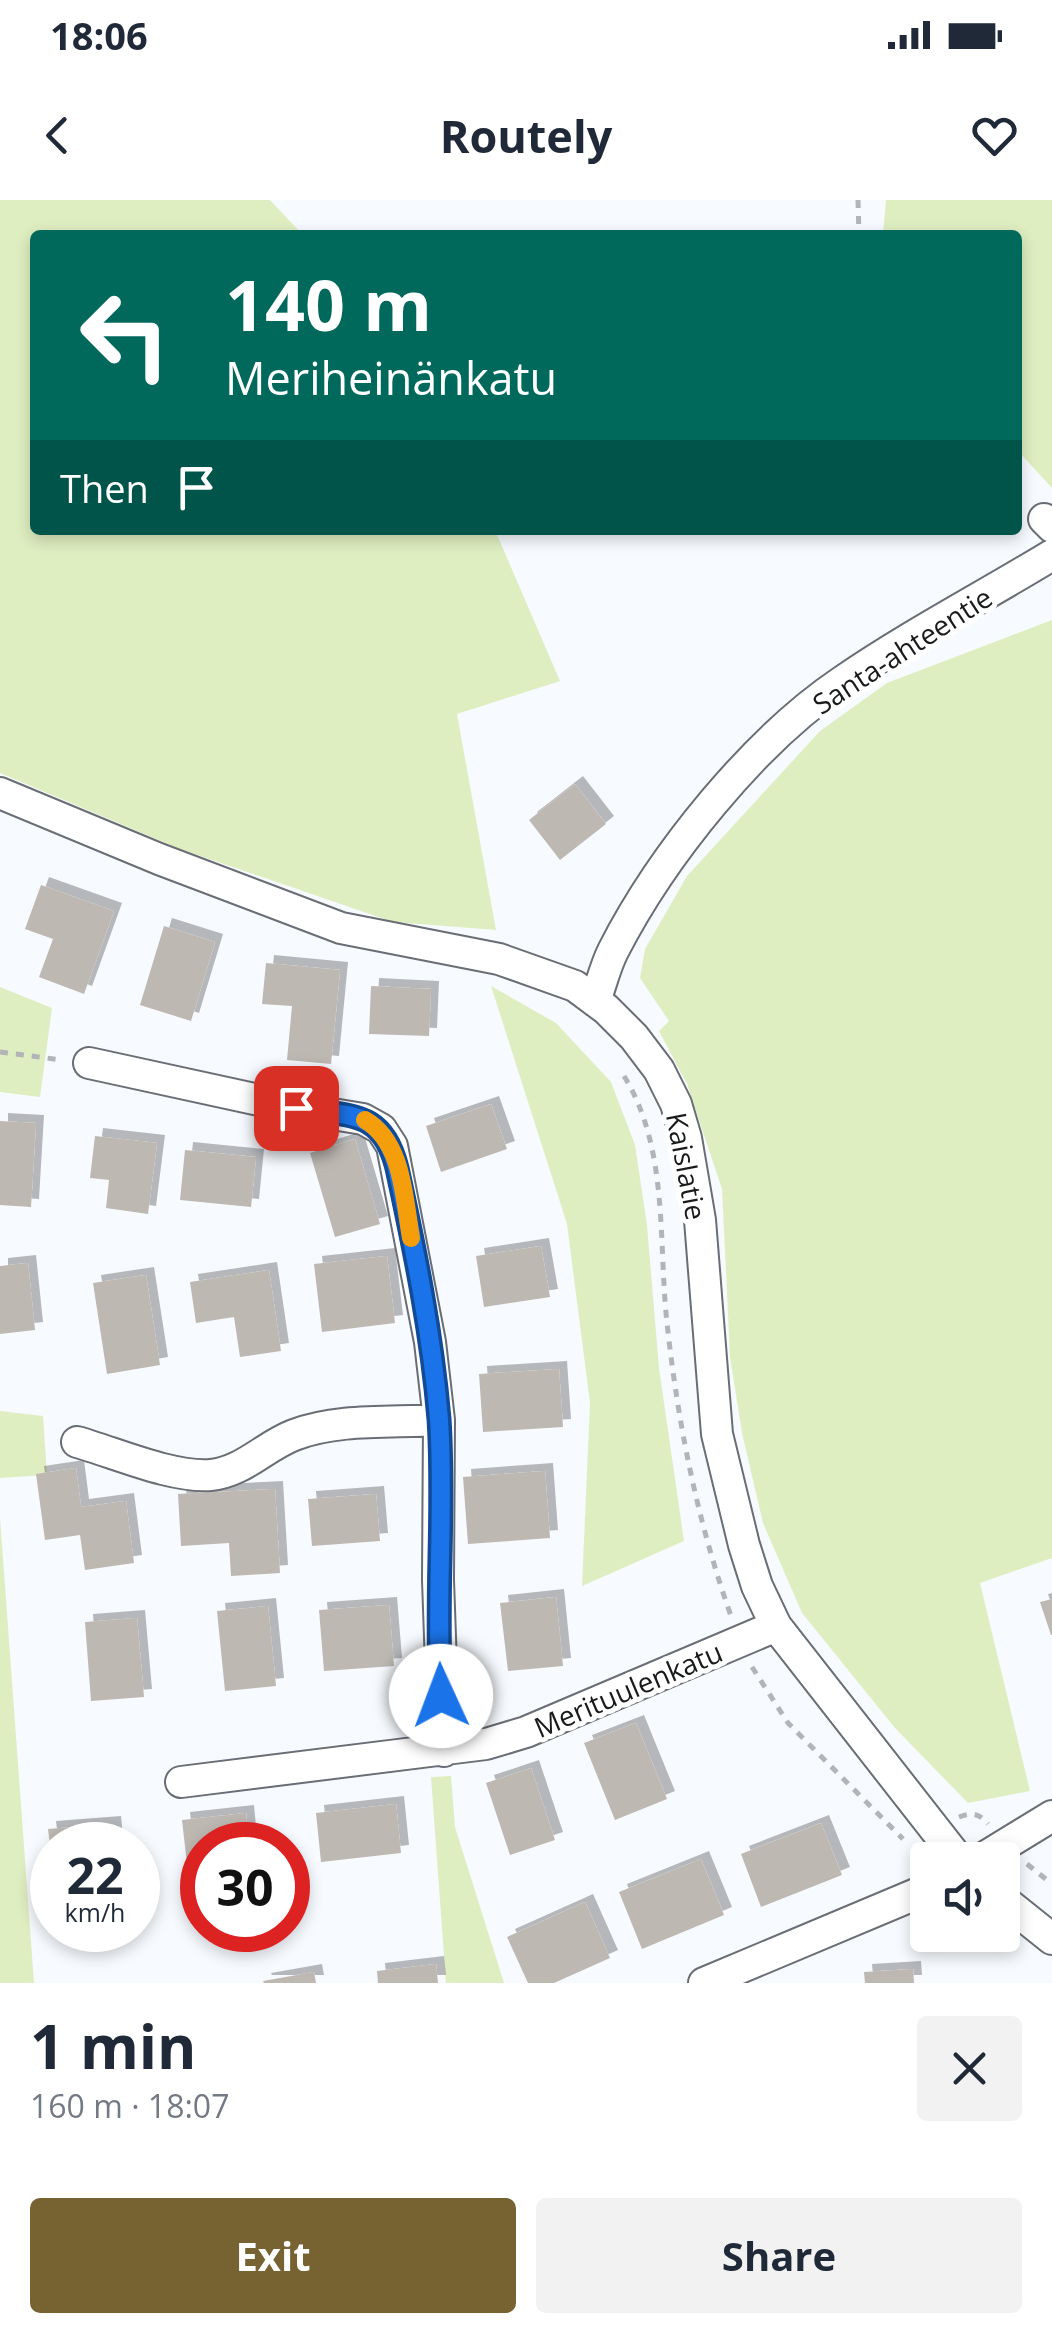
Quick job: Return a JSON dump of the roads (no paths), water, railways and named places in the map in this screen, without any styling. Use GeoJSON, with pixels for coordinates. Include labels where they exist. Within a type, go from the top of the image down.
{"type":"FeatureCollection","features":[{"type":"Feature","properties":{"kind":"street","name":"Santa-ahteentie"},"geometry":{"type":"LineString","coordinates":[[596,1001],[611,955],[646,892],[699,821],[763,748],[841,682],[1052,554]]}},
{"type":"Feature","properties":{"kind":"street","name":"Kaislatie"},"geometry":{"type":"LineString","coordinates":[[0,793],[227,886],[342,928],[499,960],[575,986],[634,1037],[660,1070],[681,1121],[694,1176],[717,1434],[757,1586],[776,1626],[945,1842]]}},
{"type":"Feature","properties":{"kind":"street"},"geometry":{"type":"LineString","coordinates":[[90,1063],[296,1108],[362,1118],[381,1130],[392,1146],[430,1342],[439,1420],[438,1580],[444,1751]]}},
{"type":"Feature","properties":{"kind":"street"},"geometry":{"type":"LineString","coordinates":[[77,1442],[193,1475],[215,1475],[235,1469],[291,1436],[320,1427],[439,1420]]}},
{"type":"Feature","properties":{"kind":"street","name":"Merituulenkatu"},"geometry":{"type":"LineString","coordinates":[[181,1782],[444,1751],[526,1732],[776,1626]]}},
{"type":"Feature","properties":{"kind":"street"},"geometry":{"type":"LineString","coordinates":[[1009,1842],[1052,1816]]}},
{"type":"Feature","properties":{"kind":"street"},"geometry":{"type":"LineString","coordinates":[[704,1983],[910,1897]]}},
{"type":"Feature","properties":{"kind":"street"},"geometry":{"type":"LineString","coordinates":[[1020,1914],[1052,1939]]}}]}
